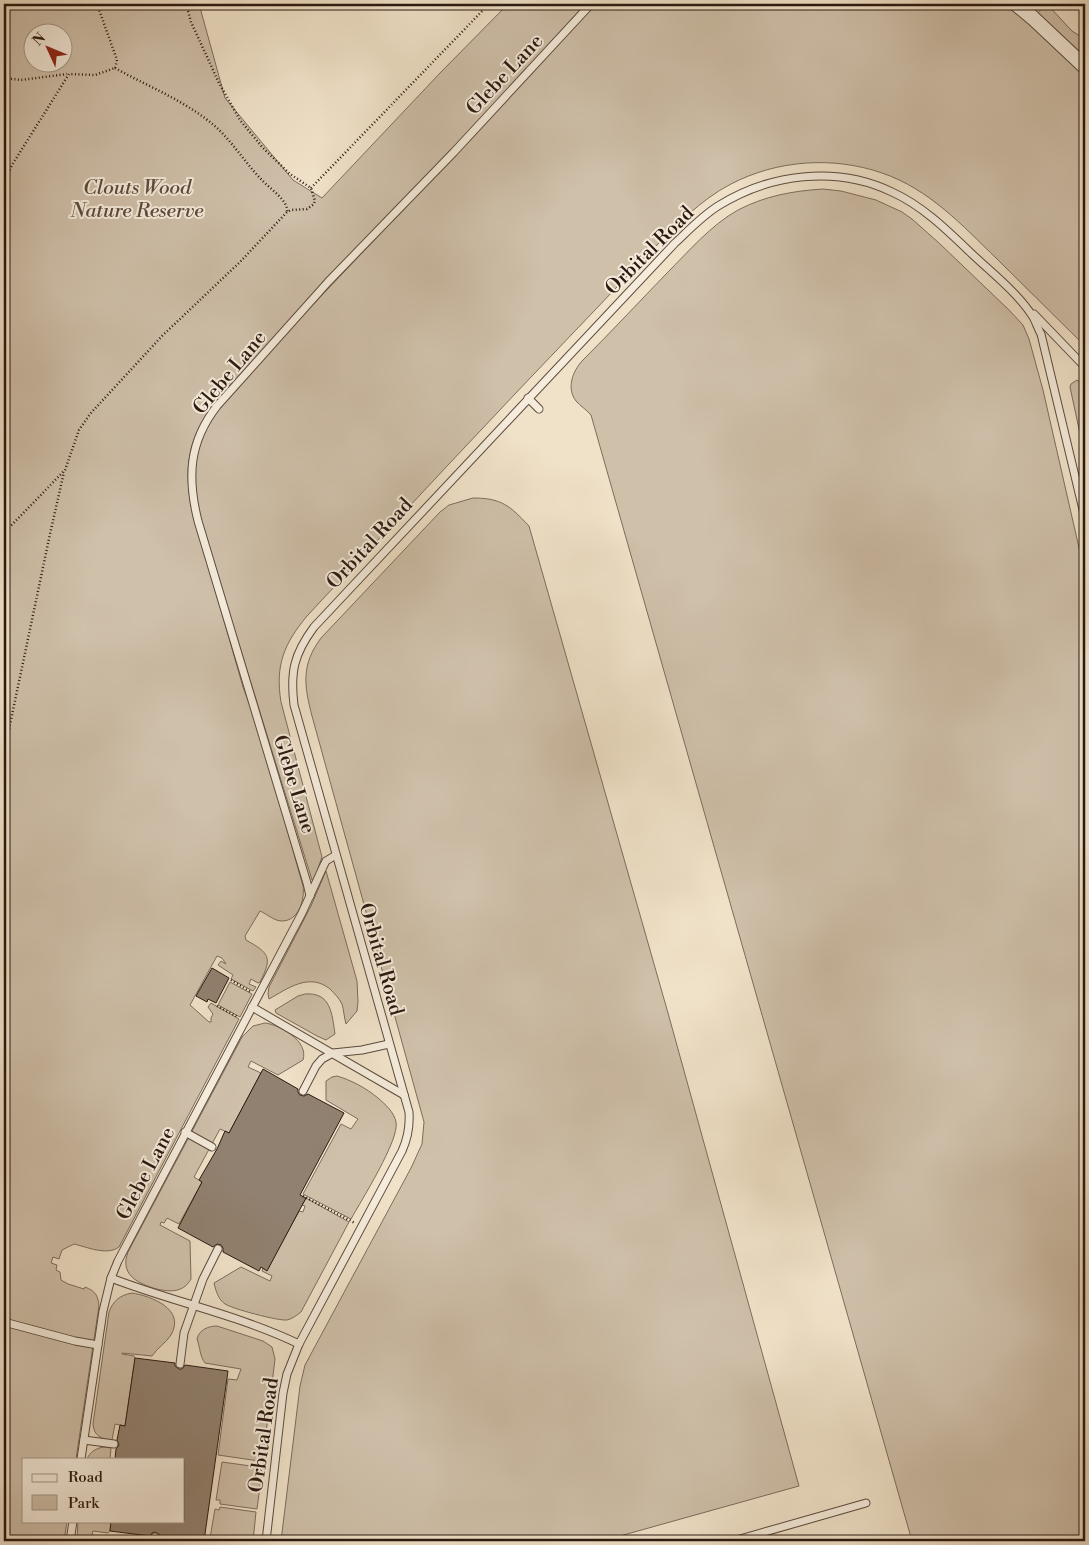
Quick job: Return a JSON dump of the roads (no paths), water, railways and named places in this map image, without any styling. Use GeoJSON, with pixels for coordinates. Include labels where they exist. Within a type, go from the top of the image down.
{"type":"FeatureCollection","features":[{"type":"Feature","properties":{"kind":"street"},"geometry":{"type":"LineString","coordinates":[[1016,4],[1085,67]]}},
{"type":"Feature","properties":{"kind":"lane","name":"Glebe Lane"},"geometry":{"type":"LineString","coordinates":[[310,896],[196,512],[192,490],[191,464],[198,439],[210,415],[328,282],[454,152],[591,4]]}},
{"type":"Feature","properties":{"kind":"lane","name":"Orbital Road"},"geometry":{"type":"LineString","coordinates":[[266,1541],[283,1393],[287,1374],[299,1344],[408,1138],[409,1117],[404,1095],[294,705],[292,688],[295,661],[301,646],[314,627],[675,243],[717,207],[743,192],[773,182],[803,176],[835,176],[853,179],[892,192],[918,208],[947,230],[1018,298],[1033,317],[1040,334],[1085,518]]}},
{"type":"Feature","properties":{"kind":"lane"},"geometry":{"type":"LineString","coordinates":[[1018,298],[1085,366]]}},
{"type":"Feature","properties":{"kind":"lane"},"geometry":{"type":"LineString","coordinates":[[528,398],[539,408]]}},
{"type":"Feature","properties":{"kind":"lane","name":"Glebe Lane"},"geometry":{"type":"LineString","coordinates":[[81,1458],[98,1345],[111,1278],[124,1248],[245,1021],[310,896],[326,861],[336,855]]}},
{"type":"Feature","properties":{"kind":"lane"},"geometry":{"type":"LineString","coordinates":[[252,1007],[404,1095]]}},
{"type":"Feature","properties":{"kind":"lane"},"geometry":{"type":"LineString","coordinates":[[303,1091],[316,1066],[322,1059],[332,1053],[362,1050],[389,1044]]}},
{"type":"Feature","properties":{"kind":"lane"},"geometry":{"type":"LineString","coordinates":[[185,1132],[212,1146]]}},
{"type":"Feature","properties":{"kind":"lane"},"geometry":{"type":"LineString","coordinates":[[180,1364],[184,1333],[202,1279],[218,1249]]}},
{"type":"Feature","properties":{"kind":"lane"},"geometry":{"type":"LineString","coordinates":[[111,1278],[162,1297],[266,1329],[299,1344]]}},
{"type":"Feature","properties":{"kind":"lane"},"geometry":{"type":"LineString","coordinates":[[4,1322],[74,1341],[98,1345]]}},
{"type":"Feature","properties":{"kind":"lane"},"geometry":{"type":"LineString","coordinates":[[84,1440],[114,1444]]}},
{"type":"Feature","properties":{"kind":"lane"},"geometry":{"type":"LineString","coordinates":[[733,1541],[866,1503]]}},
{"type":"Feature","properties":{"kind":"lane"},"geometry":{"type":"LineString","coordinates":[[70,1541],[72,1522]]}},
{"type":"Feature","properties":{"kind":"park label","name":"Clouts Wood Nature Reserve"},"geometry":{"type":"Point","coordinates":[137,198]}}]}
